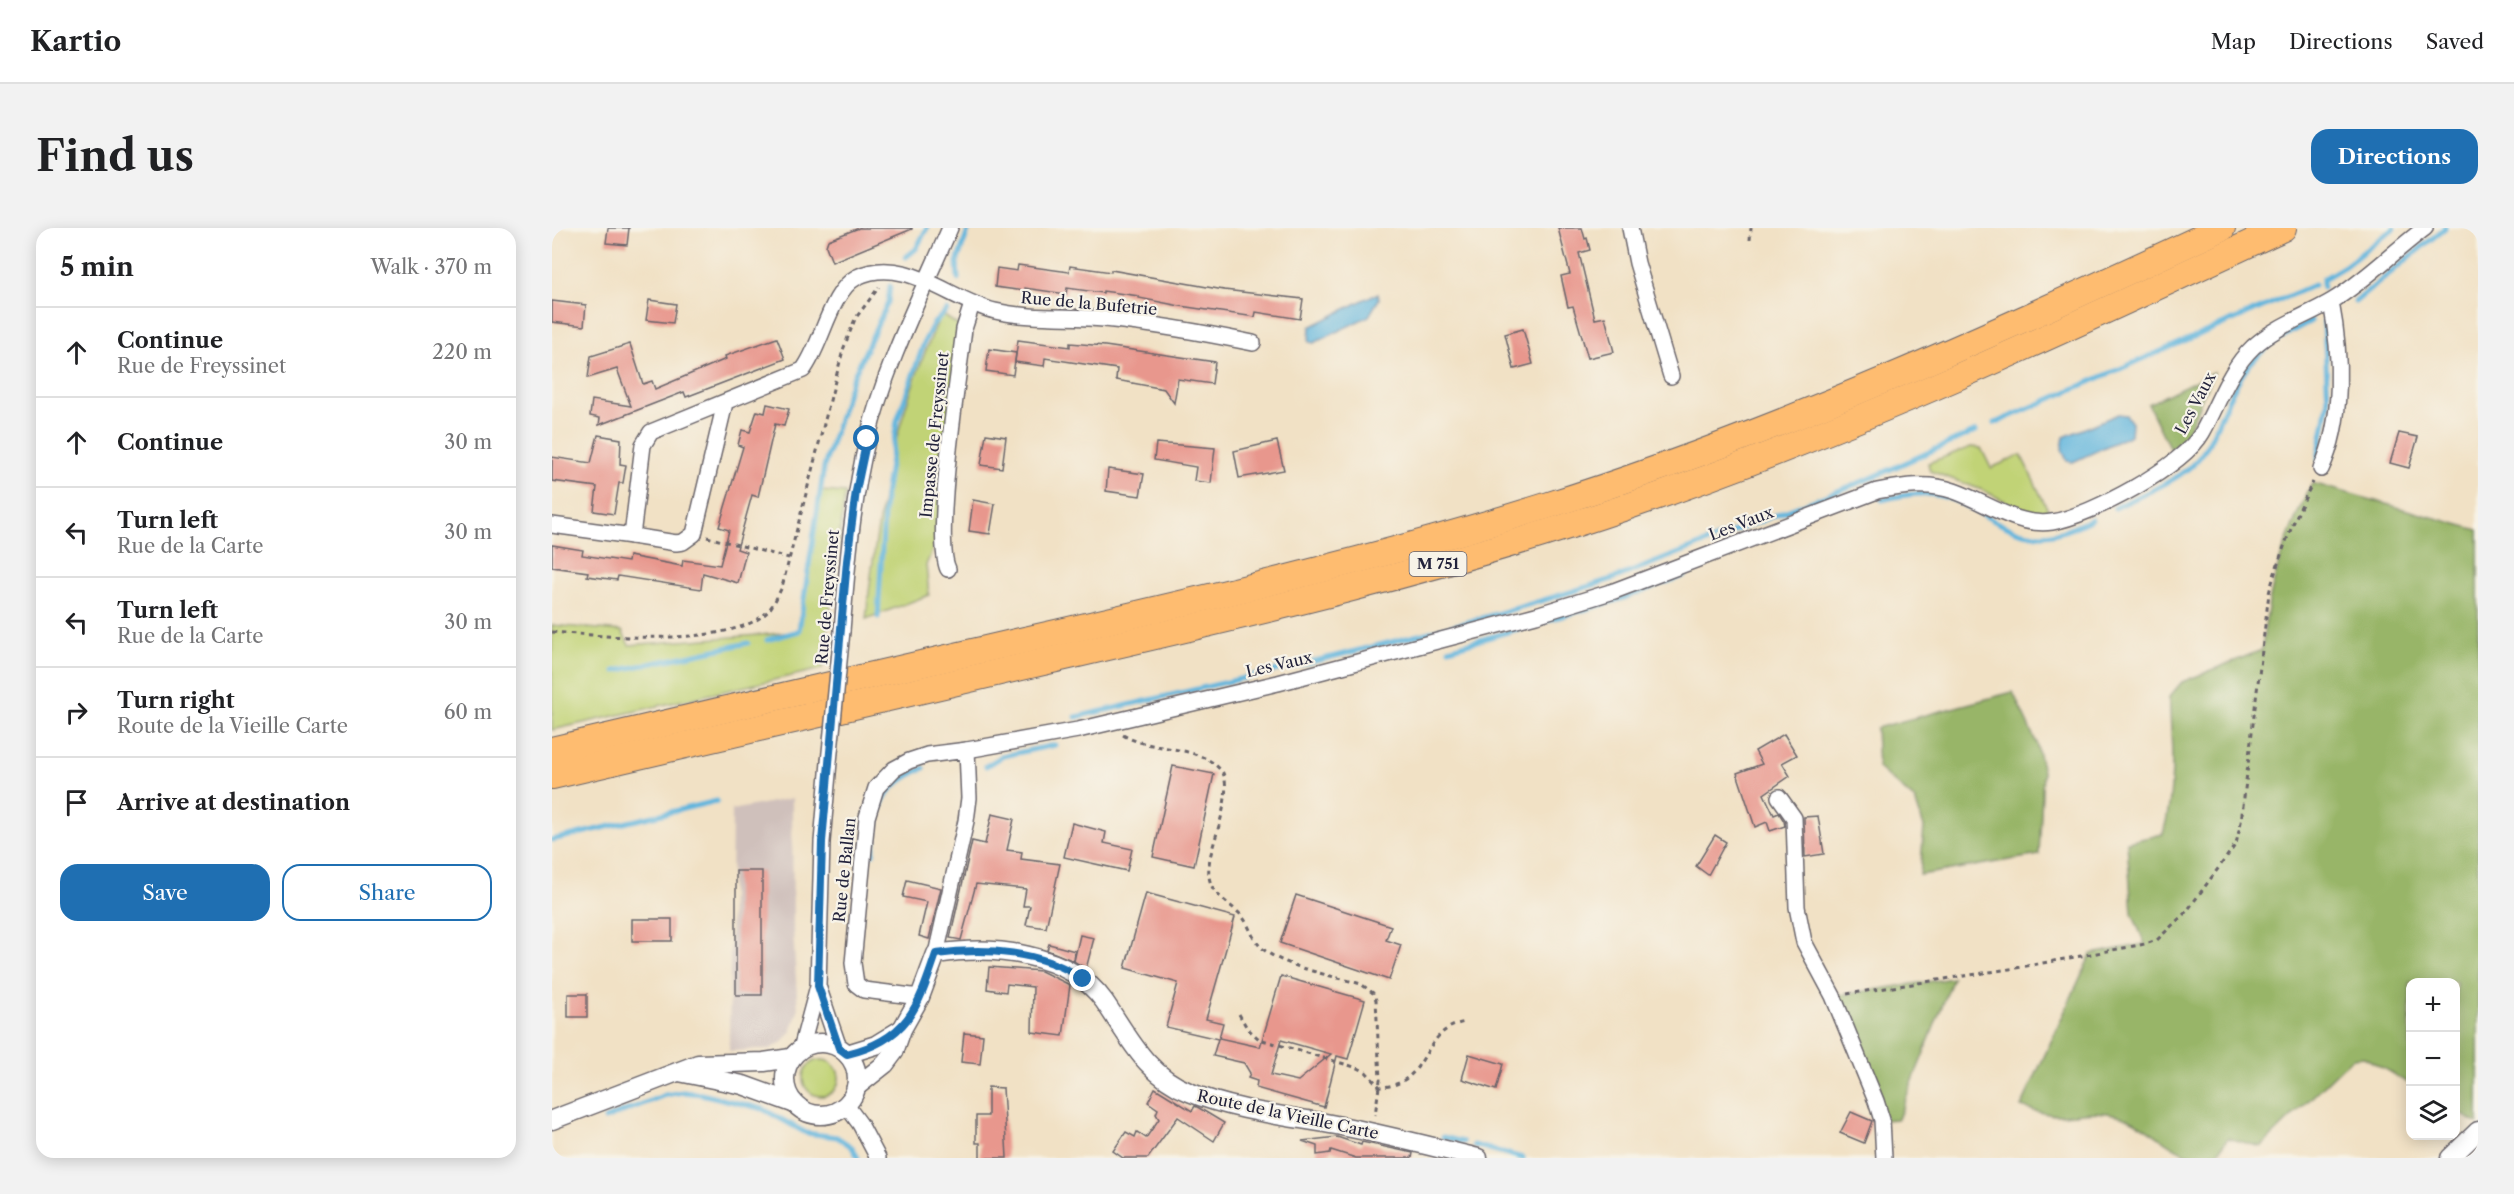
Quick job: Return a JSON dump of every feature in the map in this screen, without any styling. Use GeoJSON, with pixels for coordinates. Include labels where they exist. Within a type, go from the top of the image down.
{"type":"FeatureCollection","features":[{"type":"Feature","properties":{"kind":"highway","name":"M 751"},"geometry":{"type":"LineString","coordinates":[[552,750],[1274,582],[1547,506],[1681,460],[1844,398],[2004,329],[2222,228]]}},
{"type":"Feature","properties":{"kind":"highway","name":"M 751"},"geometry":{"type":"LineString","coordinates":[[552,776],[1280,606],[1418,570],[1566,526],[1690,484],[1875,413],[2014,353],[2283,228]]}},
{"type":"Feature","properties":{"kind":"street","name":"Rue de Freyssinet"},"geometry":{"type":"LineString","coordinates":[[818,986],[822,842],[856,491],[878,402],[950,228]]}},
{"type":"Feature","properties":{"kind":"street"},"geometry":{"type":"LineString","coordinates":[[1630,228],[1637,263],[1671,376]]}},
{"type":"Feature","properties":{"kind":"street","name":"Les Vaux"},"geometry":{"type":"LineString","coordinates":[[967,750],[1107,723],[1360,663],[1536,615],[1614,591],[1877,491],[1920,485],[1940,487],[2021,519],[2037,523],[2065,519],[2102,503],[2177,461],[2195,444],[2229,378],[2254,347],[2297,317],[2331,302],[2425,228]]}},
{"type":"Feature","properties":{"kind":"street","name":"Rue de la Bufetrie"},"geometry":{"type":"LineString","coordinates":[[885,271],[903,273],[972,304],[1013,314],[1107,319],[1253,343]]}},
{"type":"Feature","properties":{"kind":"street"},"geometry":{"type":"LineString","coordinates":[[632,536],[643,445],[646,438],[660,428],[803,370],[810,361],[846,285],[868,273],[885,271]]}},
{"type":"Feature","properties":{"kind":"street"},"geometry":{"type":"LineString","coordinates":[[2321,469],[2333,441],[2336,415],[2336,339],[2331,302]]}},
{"type":"Feature","properties":{"kind":"street","name":"Impasse de Freyssinet"},"geometry":{"type":"LineString","coordinates":[[948,569],[944,562],[943,526],[964,329],[972,304]]}},
{"type":"Feature","properties":{"kind":"street"},"geometry":{"type":"LineString","coordinates":[[552,525],[676,543],[684,542],[694,534],[725,403]]}},
{"type":"Feature","properties":{"kind":"street"},"geometry":{"type":"LineString","coordinates":[[679,1072],[743,1085],[793,1103],[813,1115],[837,1112],[846,1105],[856,1087],[885,1064],[894,1052],[902,1029],[920,997],[936,954],[966,820],[969,798],[967,750]]}},
{"type":"Feature","properties":{"kind":"street","name":"Rue de Ballan"},"geometry":{"type":"LineString","coordinates":[[920,997],[864,990],[856,984],[853,963],[867,817],[876,788],[894,769],[927,755],[967,750]]}},
{"type":"Feature","properties":{"kind":"street"},"geometry":{"type":"LineString","coordinates":[[1779,797],[1794,818],[1797,907],[1804,942],[1833,996],[1882,1120],[1884,1158]]}},
{"type":"Feature","properties":{"kind":"street","name":"Route de la Vieille Carte"},"geometry":{"type":"LineString","coordinates":[[936,954],[976,950],[1006,953],[1069,971],[1097,993],[1152,1070],[1175,1086],[1228,1104],[1370,1132],[1478,1158]]}},
{"type":"Feature","properties":{"kind":"street"},"geometry":{"type":"LineString","coordinates":[[818,986],[843,1051],[857,1075],[856,1087]]}},
{"type":"Feature","properties":{"kind":"street"},"geometry":{"type":"LineString","coordinates":[[793,1103],[786,1089],[785,1073],[796,1053],[818,986]]}},
{"type":"Feature","properties":{"kind":"street"},"geometry":{"type":"LineString","coordinates":[[552,1120],[698,1064],[764,1062],[796,1053],[813,1044],[826,1043],[843,1051],[876,1045],[902,1029]]}},
{"type":"Feature","properties":{"kind":"street"},"geometry":{"type":"LineString","coordinates":[[846,1105],[878,1158]]}},
{"type":"Feature","properties":{"kind":"street"},"geometry":{"type":"LineString","coordinates":[[2450,1158],[2478,1131]]}},
{"type":"Feature","properties":{"kind":"path"},"geometry":{"type":"LineString","coordinates":[[1750,240],[1751,228]]}},
{"type":"Feature","properties":{"kind":"path"},"geometry":{"type":"LineString","coordinates":[[552,632],[616,637],[684,636],[752,622],[771,608],[782,587],[846,341],[855,319],[880,285],[885,271]]}},
{"type":"Feature","properties":{"kind":"path"},"geometry":{"type":"LineString","coordinates":[[1833,996],[2016,968],[2145,944],[2157,940],[2180,918],[2236,844],[2252,740],[2269,593],[2296,515],[2321,469]]}},
{"type":"Feature","properties":{"kind":"path"},"geometry":{"type":"LineString","coordinates":[[694,534],[789,558]]}},
{"type":"Feature","properties":{"kind":"path"},"geometry":{"type":"LineString","coordinates":[[1107,723],[1130,739],[1204,758],[1219,768],[1226,779],[1226,786],[1209,869],[1214,893],[1242,916],[1254,938],[1266,952],[1285,961],[1361,984],[1373,993],[1376,1000],[1380,1087],[1370,1132]]}},
{"type":"Feature","properties":{"kind":"path"},"geometry":{"type":"LineString","coordinates":[[1239,1014],[1247,1028],[1259,1039],[1358,1068],[1380,1087],[1396,1085],[1407,1079],[1418,1069],[1437,1035],[1450,1026],[1466,1022]]}},
{"type":"Feature","properties":{"kind":"shaded area"},"geometry":{"type":"Polygon","coordinates":[[[792,798],[793,930],[798,1011],[791,1032],[781,1043],[770,1049],[729,1051],[732,810],[792,798]]]}},
{"type":"Feature","properties":{"kind":"green space"},"geometry":{"type":"Polygon","coordinates":[[[941,314],[964,329],[943,526],[926,565],[929,595],[866,619],[876,538],[890,464],[911,390],[941,314]]]}},
{"type":"Feature","properties":{"kind":"green space"},"geometry":{"type":"Polygon","coordinates":[[[2213,372],[2185,439],[2170,449],[2148,404],[2213,372]]]}},
{"type":"Feature","properties":{"kind":"green space"},"geometry":{"type":"Polygon","coordinates":[[[1971,447],[1981,448],[1991,468],[2021,455],[2049,512],[2028,512],[1982,490],[1930,471],[1928,463],[1971,447]]]}},
{"type":"Feature","properties":{"kind":"green space"},"geometry":{"type":"Polygon","coordinates":[[[2312,483],[2478,530],[2478,1124],[2460,1113],[2460,978],[2406,978],[2406,1082],[2364,1057],[2352,1058],[2261,1147],[2228,1138],[2214,1158],[2200,1157],[2177,1149],[2138,1124],[2118,1115],[2101,1112],[2053,1115],[2021,1107],[2091,954],[2145,944],[2132,913],[2127,842],[2163,834],[2171,783],[2169,697],[2182,682],[2262,650],[2273,584],[2293,524],[2312,483]]]}},
{"type":"Feature","properties":{"kind":"green space"},"geometry":{"type":"Polygon","coordinates":[[[821,491],[845,493],[822,669],[552,730],[552,625],[622,631],[629,645],[797,632],[821,491]]]}},
{"type":"Feature","properties":{"kind":"green space"},"geometry":{"type":"Polygon","coordinates":[[[2013,692],[2036,742],[2043,772],[2039,855],[1920,875],[1924,827],[1915,800],[1878,768],[1876,728],[2013,692]]]}},
{"type":"Feature","properties":{"kind":"green space"},"geometry":{"type":"Polygon","coordinates":[[[1953,978],[1898,1119],[1882,1120],[1833,996],[1953,978]]]}},
{"type":"Feature","properties":{"kind":"green space"},"geometry":{"type":"Polygon","coordinates":[[[821,1060],[834,1065],[839,1078],[834,1091],[821,1096],[808,1091],[803,1078],[808,1065],[821,1060]]]}},
{"type":"Feature","properties":{"kind":"water"},"geometry":{"type":"Polygon","coordinates":[[[1378,294],[1379,299],[1369,316],[1314,343],[1309,342],[1310,327],[1378,294]]]}},
{"type":"Feature","properties":{"kind":"water"},"geometry":{"type":"Polygon","coordinates":[[[2118,414],[2126,415],[2132,423],[2131,435],[2073,462],[2067,461],[2062,449],[2064,437],[2118,414]]]}},
{"type":"Feature","properties":{"kind":"building"},"geometry":{"type":"Polygon","coordinates":[[[608,228],[629,228],[627,245],[606,243],[608,228]]]}},
{"type":"Feature","properties":{"kind":"building"},"geometry":{"type":"Polygon","coordinates":[[[859,228],[912,229],[832,262],[826,246],[828,240],[859,228]]]}},
{"type":"Feature","properties":{"kind":"building"},"geometry":{"type":"Polygon","coordinates":[[[1558,228],[1582,228],[1585,239],[1587,238],[1590,250],[1579,253],[1595,319],[1605,317],[1614,352],[1588,358],[1573,306],[1568,307],[1561,276],[1570,274],[1558,228]]]}},
{"type":"Feature","properties":{"kind":"building"},"geometry":{"type":"Polygon","coordinates":[[[1018,265],[1069,272],[1070,266],[1111,272],[1111,270],[1224,290],[1303,299],[1300,319],[1256,312],[1255,317],[1180,306],[1139,298],[1139,296],[1103,291],[1103,293],[1067,288],[1066,294],[1025,288],[1025,291],[995,287],[997,268],[1017,271],[1018,265]]]}},
{"type":"Feature","properties":{"kind":"building"},"geometry":{"type":"Polygon","coordinates":[[[649,300],[676,304],[673,323],[646,320],[649,300]]]}},
{"type":"Feature","properties":{"kind":"building"},"geometry":{"type":"Polygon","coordinates":[[[552,301],[586,305],[584,326],[552,322],[552,301]]]}},
{"type":"Feature","properties":{"kind":"building"},"geometry":{"type":"Polygon","coordinates":[[[1523,329],[1533,364],[1514,369],[1505,334],[1523,329]]]}},
{"type":"Feature","properties":{"kind":"building"},"geometry":{"type":"Polygon","coordinates":[[[777,338],[785,359],[686,397],[684,392],[599,425],[600,418],[590,416],[592,400],[631,406],[617,369],[588,378],[591,356],[630,344],[643,384],[652,381],[655,389],[726,359],[725,356],[777,338]]]}},
{"type":"Feature","properties":{"kind":"building"},"geometry":{"type":"Polygon","coordinates":[[[1018,340],[1070,347],[1070,343],[1105,346],[1215,362],[1212,384],[1178,379],[1174,403],[1164,389],[1116,380],[1117,369],[1045,358],[1044,366],[1015,362],[1018,340]]]}},
{"type":"Feature","properties":{"kind":"building"},"geometry":{"type":"Polygon","coordinates":[[[989,349],[1016,353],[1013,375],[986,371],[989,349]]]}},
{"type":"Feature","properties":{"kind":"building"},"geometry":{"type":"Polygon","coordinates":[[[767,404],[789,409],[784,426],[775,424],[758,497],[752,495],[737,549],[746,552],[738,583],[703,573],[701,589],[618,576],[617,580],[587,576],[588,572],[552,567],[552,545],[583,550],[582,555],[628,562],[629,556],[682,566],[683,560],[720,565],[729,530],[719,527],[743,447],[738,445],[742,430],[750,432],[757,411],[765,413],[767,404]]]}},
{"type":"Feature","properties":{"kind":"building"},"geometry":{"type":"Polygon","coordinates":[[[2399,433],[2418,437],[2409,468],[2390,463],[2399,433]]]}},
{"type":"Feature","properties":{"kind":"building"},"geometry":{"type":"Polygon","coordinates":[[[986,434],[1006,437],[1002,468],[981,465],[986,434]]]}},
{"type":"Feature","properties":{"kind":"building"},"geometry":{"type":"Polygon","coordinates":[[[598,435],[621,439],[620,464],[626,465],[623,483],[619,483],[614,514],[594,511],[597,487],[552,481],[552,457],[591,463],[598,435]]]}},
{"type":"Feature","properties":{"kind":"building"},"geometry":{"type":"Polygon","coordinates":[[[1277,441],[1284,470],[1239,478],[1234,451],[1277,441]]]}},
{"type":"Feature","properties":{"kind":"building"},"geometry":{"type":"Polygon","coordinates":[[[1156,443],[1215,448],[1211,483],[1194,481],[1196,467],[1154,460],[1156,443]]]}},
{"type":"Feature","properties":{"kind":"building"},"geometry":{"type":"Polygon","coordinates":[[[1108,469],[1144,474],[1140,496],[1106,491],[1108,469]]]}},
{"type":"Feature","properties":{"kind":"building"},"geometry":{"type":"Polygon","coordinates":[[[973,500],[995,504],[990,534],[969,531],[973,500]]]}},
{"type":"Feature","properties":{"kind":"building"},"geometry":{"type":"Polygon","coordinates":[[[1784,734],[1797,755],[1782,763],[1790,776],[1764,794],[1774,815],[1779,813],[1785,826],[1770,831],[1767,822],[1755,827],[1737,773],[1762,764],[1755,751],[1784,734]]]}},
{"type":"Feature","properties":{"kind":"building"},"geometry":{"type":"Polygon","coordinates":[[[1173,766],[1214,774],[1194,866],[1153,857],[1173,766]]]}},
{"type":"Feature","properties":{"kind":"building"},"geometry":{"type":"Polygon","coordinates":[[[992,814],[1014,819],[1007,850],[1022,852],[1021,859],[1060,864],[1046,928],[1026,925],[1030,906],[1023,906],[1026,889],[976,884],[961,940],[950,938],[972,841],[985,844],[992,814]]]}},
{"type":"Feature","properties":{"kind":"building"},"geometry":{"type":"Polygon","coordinates":[[[1818,816],[1824,854],[1805,857],[1804,817],[1818,816]]]}},
{"type":"Feature","properties":{"kind":"building"},"geometry":{"type":"Polygon","coordinates":[[[1072,823],[1106,832],[1104,843],[1132,849],[1127,871],[1064,857],[1072,823]]]}},
{"type":"Feature","properties":{"kind":"building"},"geometry":{"type":"Polygon","coordinates":[[[1715,835],[1726,842],[1708,875],[1696,866],[1715,835]]]}},
{"type":"Feature","properties":{"kind":"building"},"geometry":{"type":"Polygon","coordinates":[[[736,871],[762,871],[762,995],[736,995],[736,871]]]}},
{"type":"Feature","properties":{"kind":"building"},"geometry":{"type":"Polygon","coordinates":[[[907,880],[941,888],[929,939],[919,936],[927,902],[903,897],[907,880]]]}},
{"type":"Feature","properties":{"kind":"building"},"geometry":{"type":"Polygon","coordinates":[[[1146,893],[1235,917],[1206,1019],[1223,1023],[1219,1038],[1260,1047],[1281,976],[1365,1000],[1348,1059],[1337,1056],[1324,1107],[1256,1088],[1257,1081],[1248,1078],[1250,1073],[1244,1063],[1213,1056],[1218,1039],[1166,1027],[1178,983],[1125,968],[1146,893]],[[1281,1040],[1271,1075],[1298,1081],[1331,1054],[1281,1040]]]}},
{"type":"Feature","properties":{"kind":"building"},"geometry":{"type":"Polygon","coordinates":[[[1296,895],[1391,926],[1386,940],[1401,945],[1389,980],[1280,943],[1296,895]]]}},
{"type":"Feature","properties":{"kind":"building"},"geometry":{"type":"Polygon","coordinates":[[[632,919],[672,919],[672,941],[632,941],[632,919]]]}},
{"type":"Feature","properties":{"kind":"building"},"geometry":{"type":"Polygon","coordinates":[[[1080,935],[1094,938],[1086,969],[1074,961],[1080,935]]]}},
{"type":"Feature","properties":{"kind":"building"},"geometry":{"type":"Polygon","coordinates":[[[1049,944],[1075,951],[1074,961],[1047,950],[1049,944]]]}},
{"type":"Feature","properties":{"kind":"building"},"geometry":{"type":"Polygon","coordinates":[[[989,967],[1041,971],[1070,985],[1063,1036],[1032,1032],[1033,987],[1007,984],[1006,992],[987,989],[989,967]]]}},
{"type":"Feature","properties":{"kind":"building"},"geometry":{"type":"Polygon","coordinates":[[[568,994],[587,994],[587,1017],[568,1017],[568,994]]]}},
{"type":"Feature","properties":{"kind":"building"},"geometry":{"type":"Polygon","coordinates":[[[964,1033],[983,1035],[980,1064],[961,1062],[964,1033]]]}},
{"type":"Feature","properties":{"kind":"building"},"geometry":{"type":"Polygon","coordinates":[[[1469,1054],[1503,1064],[1496,1090],[1462,1079],[1469,1054]]]}},
{"type":"Feature","properties":{"kind":"building"},"geometry":{"type":"Polygon","coordinates":[[[988,1087],[1003,1088],[1007,1158],[980,1158],[980,1143],[976,1143],[976,1116],[988,1116],[988,1087]]]}},
{"type":"Feature","properties":{"kind":"building"},"geometry":{"type":"Polygon","coordinates":[[[1155,1088],[1192,1111],[1195,1106],[1224,1123],[1214,1141],[1178,1117],[1148,1158],[1123,1158],[1113,1151],[1126,1132],[1135,1137],[1137,1132],[1146,1138],[1159,1119],[1156,1114],[1158,1109],[1148,1102],[1155,1088]]]}},
{"type":"Feature","properties":{"kind":"building"},"geometry":{"type":"Polygon","coordinates":[[[1851,1112],[1872,1121],[1864,1143],[1840,1133],[1851,1112]]]}},
{"type":"Feature","properties":{"kind":"building"},"geometry":{"type":"Polygon","coordinates":[[[1337,1137],[1361,1145],[1362,1142],[1413,1153],[1412,1158],[1356,1158],[1331,1150],[1330,1153],[1317,1155],[1317,1146],[1302,1141],[1337,1137]]]}},
{"type":"Feature","properties":{"kind":"waterway"},"geometry":{"type":"LineString","coordinates":[[906,257],[916,249],[927,228]]}},
{"type":"Feature","properties":{"kind":"waterway"},"geometry":{"type":"LineString","coordinates":[[958,279],[957,262],[969,228]]}},
{"type":"Feature","properties":{"kind":"waterway"},"geometry":{"type":"LineString","coordinates":[[2323,287],[2323,279],[2345,266],[2394,228]]}},
{"type":"Feature","properties":{"kind":"waterway"},"geometry":{"type":"LineString","coordinates":[[2355,302],[2445,228]]}},
{"type":"Feature","properties":{"kind":"waterway"},"geometry":{"type":"LineString","coordinates":[[1995,423],[2314,285]]}},
{"type":"Feature","properties":{"kind":"waterway"},"geometry":{"type":"LineString","coordinates":[[767,640],[799,631],[824,467],[851,382],[888,302],[890,286]]}},
{"type":"Feature","properties":{"kind":"waterway"},"geometry":{"type":"LineString","coordinates":[[878,617],[885,496],[897,421],[925,340],[933,324],[947,310]]}},
{"type":"Feature","properties":{"kind":"waterway"},"geometry":{"type":"LineString","coordinates":[[2115,508],[2170,481],[2190,467],[2212,438],[2230,396],[2247,368],[2278,339],[2311,321]]}},
{"type":"Feature","properties":{"kind":"waterway"},"geometry":{"type":"LineString","coordinates":[[2318,459],[2328,403],[2324,321]]}},
{"type":"Feature","properties":{"kind":"waterway"},"geometry":{"type":"LineString","coordinates":[[1076,717],[1280,670],[1549,599],[1615,578],[1871,478],[1976,431]]}},
{"type":"Feature","properties":{"kind":"waterway"},"geometry":{"type":"LineString","coordinates":[[1882,500],[1918,494],[1945,497],[2009,528],[2032,535],[2057,533],[2092,519]]}},
{"type":"Feature","properties":{"kind":"waterway"},"geometry":{"type":"LineString","coordinates":[[1449,649],[1624,598],[1685,575]]}},
{"type":"Feature","properties":{"kind":"waterway"},"geometry":{"type":"LineString","coordinates":[[615,671],[748,643]]}},
{"type":"Feature","properties":{"kind":"waterway"},"geometry":{"type":"LineString","coordinates":[[986,766],[1003,756],[1055,745]]}},
{"type":"Feature","properties":{"kind":"waterway"},"geometry":{"type":"LineString","coordinates":[[873,854],[879,811],[883,801],[897,784],[924,768]]}},
{"type":"Feature","properties":{"kind":"waterway"},"geometry":{"type":"LineString","coordinates":[[552,840],[717,801]]}},
{"type":"Feature","properties":{"kind":"waterway"},"geometry":{"type":"LineString","coordinates":[[605,1119],[665,1095],[683,1092],[701,1094],[763,1109],[806,1133],[837,1137],[852,1147],[858,1158]]}},
{"type":"Feature","properties":{"kind":"waterway"},"geometry":{"type":"LineString","coordinates":[[1443,1137],[1463,1142]]}},
{"type":"Feature","properties":{"kind":"waterway"},"geometry":{"type":"LineString","coordinates":[[1474,1145],[1523,1158]]}},
{"type":"Feature","properties":{"kind":"route"},"geometry":{"type":"LineString","coordinates":[[867,439],[856,491],[847,561],[822,842],[818,986],[839,1048],[847,1054],[861,1051],[876,1045],[902,1029],[920,997],[936,954],[976,950],[1013,954],[1059,967],[1083,979]]}}]}
